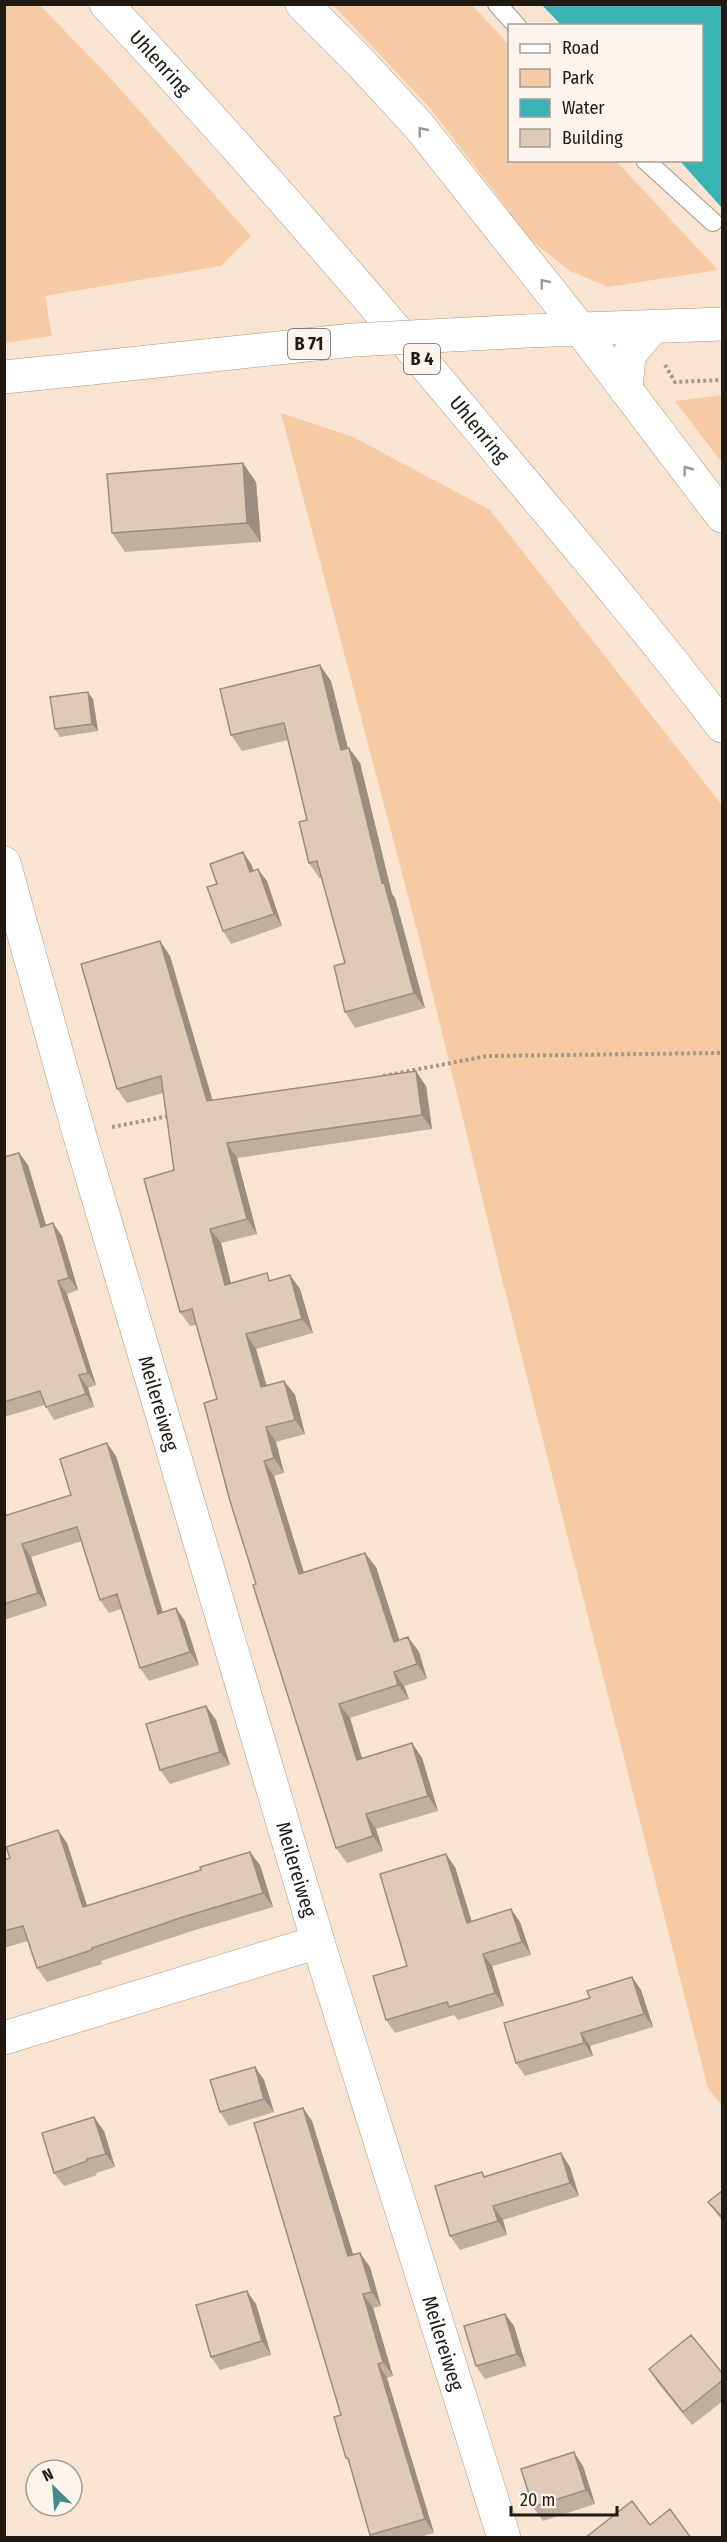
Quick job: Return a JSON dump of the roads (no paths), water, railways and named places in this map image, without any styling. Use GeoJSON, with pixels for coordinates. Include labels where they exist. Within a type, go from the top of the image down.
{"type":"FeatureCollection","features":[{"type":"Feature","properties":{"kind":"main road","name":"Uhlenring"},"geometry":{"type":"LineString","coordinates":[[106,4],[283,198],[390,322],[592,563],[723,726]]}},
{"type":"Feature","properties":{"kind":"main road"},"geometry":{"type":"LineString","coordinates":[[302,4],[419,126],[580,329],[723,516]]}},
{"type":"Feature","properties":{"kind":"main road","name":"B 71"},"geometry":{"type":"LineString","coordinates":[[4,377],[353,340],[580,329],[662,337],[723,324]]}},
{"type":"Feature","properties":{"kind":"main road"},"geometry":{"type":"LineString","coordinates":[[626,390],[629,355],[662,337]]}},
{"type":"Feature","properties":{"kind":"main road","name":"Meilereiweg"},"geometry":{"type":"LineString","coordinates":[[4,863],[79,1133],[318,1942],[504,2538]]}},
{"type":"Feature","properties":{"kind":"main road","name":"Meilereiweg"},"geometry":{"type":"LineString","coordinates":[[4,2038],[318,1942]]}},
{"type":"Feature","properties":{"kind":"lane"},"geometry":{"type":"LineString","coordinates":[[497,4],[515,24]]}},
{"type":"Feature","properties":{"kind":"lane"},"geometry":{"type":"LineString","coordinates":[[647,162],[713,222]]}},
{"type":"Feature","properties":{"kind":"water"},"geometry":{"type":"Polygon","coordinates":[[[542,5],[722,5],[722,208],[681,162],[703,162],[703,24],[560,24],[542,5]]]}}]}
